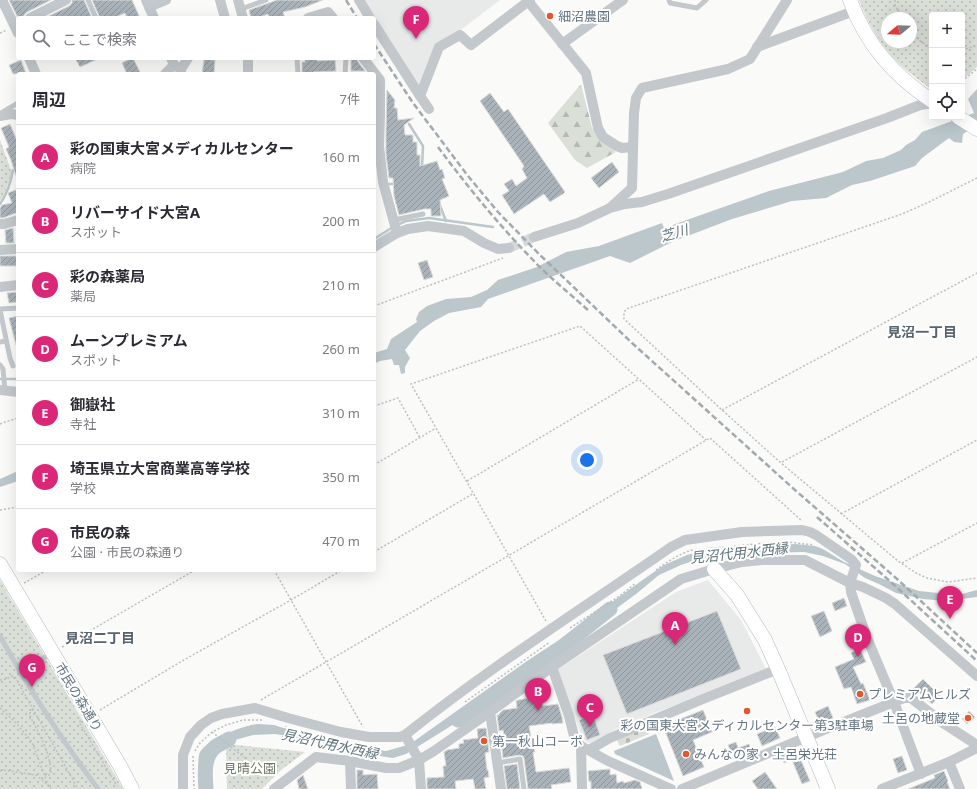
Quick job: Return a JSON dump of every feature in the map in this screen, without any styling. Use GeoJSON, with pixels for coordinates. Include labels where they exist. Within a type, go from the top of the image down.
{"type":"FeatureCollection","features":[{"type":"Feature","properties":{"kind":"street"},"geometry":{"type":"LineString","coordinates":[[2,0],[16,26]]}},
{"type":"Feature","properties":{"kind":"street"},"geometry":{"type":"LineString","coordinates":[[35,16],[66,0]]}},
{"type":"Feature","properties":{"kind":"street"},"geometry":{"type":"LineString","coordinates":[[153,16],[147,3],[166,0]]}},
{"type":"Feature","properties":{"kind":"street"},"geometry":{"type":"LineString","coordinates":[[220,0],[224,16]]}},
{"type":"Feature","properties":{"kind":"street"},"geometry":{"type":"LineString","coordinates":[[358,0],[369,16]]}},
{"type":"Feature","properties":{"kind":"street"},"geometry":{"type":"LineString","coordinates":[[562,44],[623,0]]}},
{"type":"Feature","properties":{"kind":"street"},"geometry":{"type":"LineString","coordinates":[[642,202],[632,188],[634,113],[636,98],[642,88],[728,69],[750,59],[787,0]]}},
{"type":"Feature","properties":{"kind":"street"},"geometry":{"type":"LineString","coordinates":[[420,96],[439,47],[460,35],[471,45],[529,1],[586,73],[598,128],[604,137],[622,148],[633,147]]}},
{"type":"Feature","properties":{"kind":"street"},"geometry":{"type":"LineString","coordinates":[[757,48],[852,5],[864,32],[884,60],[906,82],[929,100]]}},
{"type":"Feature","properties":{"kind":"street"},"geometry":{"type":"LineString","coordinates":[[315,16],[328,12],[331,16]]}},
{"type":"Feature","properties":{"kind":"street"},"geometry":{"type":"LineString","coordinates":[[376,27],[429,109]]}},
{"type":"Feature","properties":{"kind":"street"},"geometry":{"type":"LineString","coordinates":[[30,60],[35,72]]}},
{"type":"Feature","properties":{"kind":"street"},"geometry":{"type":"LineString","coordinates":[[168,72],[185,60]]}},
{"type":"Feature","properties":{"kind":"street"},"geometry":{"type":"LineString","coordinates":[[248,60],[248,72]]}},
{"type":"Feature","properties":{"kind":"street"},"geometry":{"type":"LineString","coordinates":[[365,60],[374,72]]}},
{"type":"Feature","properties":{"kind":"street"},"geometry":{"type":"LineString","coordinates":[[376,75],[380,80],[380,153],[383,184],[398,233]]}},
{"type":"Feature","properties":{"kind":"street"},"geometry":{"type":"LineString","coordinates":[[534,237],[578,223],[610,208],[642,202],[929,103]]}},
{"type":"Feature","properties":{"kind":"street"},"geometry":{"type":"LineString","coordinates":[[0,115],[16,115]]}},
{"type":"Feature","properties":{"kind":"street"},"geometry":{"type":"LineString","coordinates":[[963,120],[977,129]]}},
{"type":"Feature","properties":{"kind":"street"},"geometry":{"type":"LineString","coordinates":[[610,208],[632,188]]}},
{"type":"Feature","properties":{"kind":"street"},"geometry":{"type":"LineString","coordinates":[[0,224],[16,221]]}},
{"type":"Feature","properties":{"kind":"street"},"geometry":{"type":"LineString","coordinates":[[376,246],[408,229],[428,226],[464,231],[484,243],[508,253]]}},
{"type":"Feature","properties":{"kind":"street"},"geometry":{"type":"LineString","coordinates":[[0,250],[16,249]]}},
{"type":"Feature","properties":{"kind":"street"},"geometry":{"type":"LineString","coordinates":[[0,286],[16,285]]}},
{"type":"Feature","properties":{"kind":"street"},"geometry":{"type":"LineString","coordinates":[[3,391],[16,392]]}},
{"type":"Feature","properties":{"kind":"street"},"geometry":{"type":"LineString","coordinates":[[184,789],[183,755],[190,737],[201,725],[211,718],[222,714],[255,708],[341,732],[369,737],[400,737],[456,695],[671,547],[685,540],[742,532],[802,530],[810,532],[851,559],[856,565],[851,581],[851,592],[867,638],[894,702],[921,774]]}},
{"type":"Feature","properties":{"kind":"street"},"geometry":{"type":"LineString","coordinates":[[274,789],[284,786],[316,757],[350,761],[386,768],[400,768],[419,760],[681,579],[742,562],[762,560],[805,560],[880,595],[895,604],[977,676]]}},
{"type":"Feature","properties":{"kind":"street","name":"市民の森通り"},"geometry":{"type":"LineString","coordinates":[[0,564],[120,766],[132,789]]}},
{"type":"Feature","properties":{"kind":"street"},"geometry":{"type":"LineString","coordinates":[[714,569],[737,595],[765,640],[828,789]]}},
{"type":"Feature","properties":{"kind":"street"},"geometry":{"type":"LineString","coordinates":[[552,668],[570,716],[575,740],[585,748],[608,761],[670,789]]}},
{"type":"Feature","properties":{"kind":"street"},"geometry":{"type":"LineString","coordinates":[[585,748],[778,669]]}},
{"type":"Feature","properties":{"kind":"street"},"geometry":{"type":"LineString","coordinates":[[682,789],[904,698],[911,698],[943,723],[977,746],[949,762],[897,786],[882,789]]}},
{"type":"Feature","properties":{"kind":"street"},"geometry":{"type":"LineString","coordinates":[[490,712],[501,789]]}},
{"type":"Feature","properties":{"kind":"street"},"geometry":{"type":"LineString","coordinates":[[405,734],[419,760],[421,789]]}},
{"type":"Feature","properties":{"kind":"street"},"geometry":{"type":"LineString","coordinates":[[582,789],[585,748]]}},
{"type":"Feature","properties":{"kind":"street"},"geometry":{"type":"LineString","coordinates":[[350,761],[351,789]]}},
{"type":"Feature","properties":{"kind":"street"},"geometry":{"type":"LineString","coordinates":[[949,762],[960,789]]}},
{"type":"Feature","properties":{"kind":"lane"},"geometry":{"type":"LineString","coordinates":[[88,0],[95,16]]}},
{"type":"Feature","properties":{"kind":"lane"},"geometry":{"type":"LineString","coordinates":[[241,9],[266,0]]}},
{"type":"Feature","properties":{"kind":"lane"},"geometry":{"type":"LineString","coordinates":[[669,0],[670,3],[697,8],[706,0]]}},
{"type":"Feature","properties":{"kind":"lane"},"geometry":{"type":"LineString","coordinates":[[297,60],[298,72]]}},
{"type":"Feature","properties":{"kind":"lane"},"geometry":{"type":"LineString","coordinates":[[345,72],[346,60]]}},
{"type":"Feature","properties":{"kind":"lane"},"geometry":{"type":"LineString","coordinates":[[0,115],[16,104]]}},
{"type":"Feature","properties":{"kind":"lane"},"geometry":{"type":"LineString","coordinates":[[394,220],[423,214]]}},
{"type":"Feature","properties":{"kind":"lane"},"geometry":{"type":"LineString","coordinates":[[13,366],[0,310],[16,308]]}},
{"type":"Feature","properties":{"kind":"lane"},"geometry":{"type":"LineString","coordinates":[[0,342],[6,341]]}},
{"type":"Feature","properties":{"kind":"lane"},"geometry":{"type":"LineString","coordinates":[[0,364],[3,369],[3,391]]}},
{"type":"Feature","properties":{"kind":"lane"},"geometry":{"type":"LineString","coordinates":[[0,636],[20,672],[98,789]]}},
{"type":"Feature","properties":{"kind":"lane"},"geometry":{"type":"LineString","coordinates":[[20,672],[53,652]]}},
{"type":"Feature","properties":{"kind":"lane"},"geometry":{"type":"LineString","coordinates":[[498,763],[520,759],[524,789]]}},
{"type":"Feature","properties":{"kind":"path"},"geometry":{"type":"LineString","coordinates":[[895,0],[895,5],[899,12]]}},
{"type":"Feature","properties":{"kind":"path"},"geometry":{"type":"LineString","coordinates":[[917,38],[931,48]]}},
{"type":"Feature","properties":{"kind":"path"},"geometry":{"type":"LineString","coordinates":[[965,49],[976,46],[977,44]]}},
{"type":"Feature","properties":{"kind":"path"},"geometry":{"type":"LineString","coordinates":[[965,78],[977,69]]}},
{"type":"Feature","properties":{"kind":"path"},"geometry":{"type":"LineString","coordinates":[[977,178],[902,214],[626,309],[624,313],[624,319],[722,410],[840,514],[898,561],[916,573],[927,578],[948,582],[977,578]]}},
{"type":"Feature","properties":{"kind":"path"},"geometry":{"type":"LineString","coordinates":[[376,305],[508,253]]}},
{"type":"Feature","properties":{"kind":"path"},"geometry":{"type":"LineString","coordinates":[[722,410],[977,273]]}},
{"type":"Feature","properties":{"kind":"path"},"geometry":{"type":"LineString","coordinates":[[551,629],[411,384],[580,326],[706,440]]}},
{"type":"Feature","properties":{"kind":"path"},"geometry":{"type":"LineString","coordinates":[[781,463],[977,357]]}},
{"type":"Feature","properties":{"kind":"path"},"geometry":{"type":"LineString","coordinates":[[466,481],[639,379]]}},
{"type":"Feature","properties":{"kind":"path"},"geometry":{"type":"LineString","coordinates":[[376,405],[398,398],[420,438]]}},
{"type":"Feature","properties":{"kind":"path"},"geometry":{"type":"LineString","coordinates":[[0,424],[16,419]]}},
{"type":"Feature","properties":{"kind":"path"},"geometry":{"type":"LineString","coordinates":[[376,464],[436,428]]}},
{"type":"Feature","properties":{"kind":"path"},"geometry":{"type":"LineString","coordinates":[[244,710],[710,438],[801,519],[810,532]]}},
{"type":"Feature","properties":{"kind":"path"},"geometry":{"type":"LineString","coordinates":[[840,514],[977,440]]}},
{"type":"Feature","properties":{"kind":"path"},"geometry":{"type":"LineString","coordinates":[[376,551],[474,493]]}},
{"type":"Feature","properties":{"kind":"path"},"geometry":{"type":"LineString","coordinates":[[0,510],[16,507]]}},
{"type":"Feature","properties":{"kind":"path"},"geometry":{"type":"LineString","coordinates":[[902,563],[977,523]]}},
{"type":"Feature","properties":{"kind":"path"},"geometry":{"type":"LineString","coordinates":[[15,589],[44,572]]}},
{"type":"Feature","properties":{"kind":"path"},"geometry":{"type":"LineString","coordinates":[[53,652],[192,572]]}},
{"type":"Feature","properties":{"kind":"path"},"geometry":{"type":"LineString","coordinates":[[275,572],[369,737]]}},
{"type":"Feature","properties":{"kind":"path"},"geometry":{"type":"LineString","coordinates":[[90,716],[182,661],[339,572]]}},
{"type":"Feature","properties":{"kind":"path"},"geometry":{"type":"LineString","coordinates":[[0,680],[14,676],[78,789]]}},
{"type":"Feature","properties":{"kind":"path"},"geometry":{"type":"LineString","coordinates":[[0,708],[16,723],[32,742],[48,785]]}},
{"type":"Feature","properties":{"kind":"path"},"geometry":{"type":"LineString","coordinates":[[33,709],[30,714],[51,762],[51,774],[45,776]]}},
{"type":"Feature","properties":{"kind":"path"},"geometry":{"type":"LineString","coordinates":[[194,789],[193,754],[200,742],[212,732],[226,725],[243,720],[267,720]]}},
{"type":"Feature","properties":{"kind":"path"},"geometry":{"type":"LineString","coordinates":[[281,742],[286,726]]}},
{"type":"Feature","properties":{"kind":"path"},"geometry":{"type":"LineString","coordinates":[[212,732],[245,758]]}},
{"type":"Feature","properties":{"kind":"path"},"geometry":{"type":"LineString","coordinates":[[93,746],[119,789]]}},
{"type":"Feature","properties":{"kind":"path"},"geometry":{"type":"LineString","coordinates":[[0,771],[3,770],[36,776],[51,789]]}},
{"type":"Feature","properties":{"kind":"shaded area"},"geometry":{"type":"Polygon","coordinates":[[[360,0],[500,0],[437,46],[420,84],[415,84],[376,24],[376,16],[370,16],[360,0]]]}},
{"type":"Feature","properties":{"kind":"shaded area"},"geometry":{"type":"Polygon","coordinates":[[[708,580],[741,620],[767,671],[657,712],[614,730],[591,744],[585,741],[580,732],[557,670],[676,592],[708,580]]]}},
{"type":"Feature","properties":{"kind":"green space"},"geometry":{"type":"Polygon","coordinates":[[[859,0],[977,0],[977,67],[965,77],[965,12],[929,12],[929,88],[902,67],[885,48],[917,48],[917,12],[881,12],[881,42],[859,0]]]}},
{"type":"Feature","properties":{"kind":"green space"},"geometry":{"type":"Polygon","coordinates":[[[581,84],[592,128],[600,139],[616,152],[587,168],[575,160],[548,123],[581,84]]]}},
{"type":"Feature","properties":{"kind":"green space"},"geometry":{"type":"Polygon","coordinates":[[[0,140],[12,173],[4,195],[0,201],[0,140]]]}},
{"type":"Feature","properties":{"kind":"green space"},"geometry":{"type":"Polygon","coordinates":[[[0,580],[118,780],[123,789],[0,789],[0,580]]]}},
{"type":"Feature","properties":{"kind":"green space"},"geometry":{"type":"Polygon","coordinates":[[[647,727],[649,734],[620,746],[617,740],[647,727]]]}},
{"type":"Feature","properties":{"kind":"green space","name":"見晴公園"},"geometry":{"type":"Polygon","coordinates":[[[226,744],[305,752],[281,770],[262,789],[227,789],[226,744]]]}},
{"type":"Feature","properties":{"kind":"water","name":"芝川"},"geometry":{"type":"Polygon","coordinates":[[[977,89],[977,125],[963,134],[962,143],[954,142],[949,138],[922,158],[915,166],[870,181],[852,185],[826,198],[792,201],[732,219],[672,242],[630,263],[610,256],[488,299],[481,307],[449,313],[420,331],[405,350],[410,358],[405,367],[405,373],[401,374],[399,365],[394,365],[392,359],[376,363],[376,352],[387,349],[391,339],[417,322],[416,319],[419,312],[427,306],[446,299],[471,297],[487,290],[498,280],[537,267],[566,252],[599,246],[662,223],[664,228],[769,191],[843,172],[866,161],[883,158],[901,150],[915,140],[922,132],[955,120],[965,120],[965,116],[974,113],[968,99],[977,89]]]}},
{"type":"Feature","properties":{"kind":"water"},"geometry":{"type":"Polygon","coordinates":[[[16,472],[16,482],[0,487],[0,479],[16,472]]]}},
{"type":"Feature","properties":{"kind":"water"},"geometry":{"type":"Polygon","coordinates":[[[795,544],[815,546],[823,549],[844,562],[875,576],[919,591],[962,594],[977,590],[977,597],[945,601],[923,599],[896,593],[865,578],[845,564],[823,556],[804,552],[723,555],[702,558],[681,565],[659,575],[609,614],[595,622],[592,622],[549,654],[547,653],[542,659],[479,704],[470,714],[406,754],[393,758],[360,753],[299,738],[275,734],[253,735],[235,740],[207,753],[207,789],[199,789],[198,764],[200,752],[210,742],[244,727],[258,724],[274,725],[328,742],[386,751],[404,746],[413,742],[664,565],[687,555],[703,551],[795,544]]]}},
{"type":"Feature","properties":{"kind":"water"},"geometry":{"type":"Polygon","coordinates":[[[656,734],[674,781],[615,754],[614,751],[656,734]]]}},
{"type":"Feature","properties":{"kind":"building"},"geometry":{"type":"Polygon","coordinates":[[[9,0],[51,0],[27,12],[24,16],[17,16],[9,0]]]}},
{"type":"Feature","properties":{"kind":"building"},"geometry":{"type":"Polygon","coordinates":[[[72,0],[84,0],[91,16],[49,16],[69,6],[72,3],[72,0]]]}},
{"type":"Feature","properties":{"kind":"building"},"geometry":{"type":"Polygon","coordinates":[[[92,0],[132,0],[139,16],[126,16],[125,13],[118,16],[99,16],[92,0]]]}},
{"type":"Feature","properties":{"kind":"building"},"geometry":{"type":"Polygon","coordinates":[[[277,0],[323,0],[305,7],[283,12],[284,16],[268,16],[268,14],[262,16],[250,16],[249,10],[277,0]]]}},
{"type":"Feature","properties":{"kind":"building"},"geometry":{"type":"Polygon","coordinates":[[[21,60],[25,72],[16,72],[16,74],[13,74],[9,65],[21,60]]]}},
{"type":"Feature","properties":{"kind":"building"},"geometry":{"type":"Polygon","coordinates":[[[76,60],[96,60],[80,67],[76,60]]]}},
{"type":"Feature","properties":{"kind":"building"},"geometry":{"type":"Polygon","coordinates":[[[127,60],[134,60],[140,72],[126,72],[122,63],[127,60]]]}},
{"type":"Feature","properties":{"kind":"building"},"geometry":{"type":"Polygon","coordinates":[[[204,60],[215,60],[214,72],[202,72],[204,60]]]}},
{"type":"Feature","properties":{"kind":"building"},"geometry":{"type":"Polygon","coordinates":[[[305,60],[335,60],[336,71],[302,72],[302,62],[305,62],[305,60]]]}},
{"type":"Feature","properties":{"kind":"building"},"geometry":{"type":"Polygon","coordinates":[[[351,60],[358,60],[365,71],[351,71],[351,60]]]}},
{"type":"Feature","properties":{"kind":"building"},"geometry":{"type":"Polygon","coordinates":[[[387,90],[395,100],[394,108],[397,108],[398,120],[414,118],[404,125],[405,135],[413,135],[413,142],[417,142],[417,155],[420,155],[420,166],[437,161],[440,170],[442,169],[445,178],[442,179],[449,196],[440,200],[441,216],[431,216],[431,209],[424,209],[399,215],[394,196],[393,178],[389,178],[386,154],[387,90]]]}},
{"type":"Feature","properties":{"kind":"building"},"geometry":{"type":"Polygon","coordinates":[[[490,93],[504,112],[508,109],[565,192],[563,194],[550,202],[544,194],[514,214],[502,195],[509,191],[504,184],[512,179],[516,186],[527,178],[522,169],[524,166],[480,101],[490,93]]]}},
{"type":"Feature","properties":{"kind":"building"},"geometry":{"type":"Polygon","coordinates":[[[10,124],[16,138],[16,176],[6,149],[9,147],[1,128],[10,124]]]}},
{"type":"Feature","properties":{"kind":"building"},"geometry":{"type":"Polygon","coordinates":[[[612,162],[619,172],[599,188],[591,178],[612,162]]]}},
{"type":"Feature","properties":{"kind":"building"},"geometry":{"type":"Polygon","coordinates":[[[16,190],[16,213],[0,218],[0,208],[2,205],[12,203],[8,193],[16,190]]]}},
{"type":"Feature","properties":{"kind":"building"},"geometry":{"type":"Polygon","coordinates":[[[13,228],[14,243],[6,243],[5,230],[13,228]]]}},
{"type":"Feature","properties":{"kind":"building"},"geometry":{"type":"Polygon","coordinates":[[[0,256],[16,256],[16,266],[0,266],[0,256]]]}},
{"type":"Feature","properties":{"kind":"building"},"geometry":{"type":"Polygon","coordinates":[[[427,260],[433,277],[424,280],[418,263],[427,260]]]}},
{"type":"Feature","properties":{"kind":"building"},"geometry":{"type":"Polygon","coordinates":[[[16,292],[16,302],[9,303],[7,293],[16,292]]]}},
{"type":"Feature","properties":{"kind":"building"},"geometry":{"type":"Polygon","coordinates":[[[16,316],[16,345],[9,318],[16,316]]]}},
{"type":"Feature","properties":{"kind":"building"},"geometry":{"type":"Polygon","coordinates":[[[844,598],[847,606],[835,611],[832,603],[844,598]]]}},
{"type":"Feature","properties":{"kind":"building"},"geometry":{"type":"Polygon","coordinates":[[[717,611],[741,669],[627,714],[603,655],[717,611]]]}},
{"type":"Feature","properties":{"kind":"building"},"geometry":{"type":"Polygon","coordinates":[[[824,611],[832,631],[820,637],[811,616],[824,611]]]}},
{"type":"Feature","properties":{"kind":"building"},"geometry":{"type":"Polygon","coordinates":[[[860,649],[866,662],[853,667],[861,684],[863,683],[870,700],[857,704],[851,687],[844,689],[835,667],[854,659],[851,653],[860,649]]]}},
{"type":"Feature","properties":{"kind":"building"},"geometry":{"type":"Polygon","coordinates":[[[923,679],[940,696],[932,704],[914,688],[923,679]]]}},
{"type":"Feature","properties":{"kind":"building"},"geometry":{"type":"Polygon","coordinates":[[[541,696],[543,706],[558,704],[563,723],[529,726],[535,752],[533,752],[536,772],[569,768],[571,782],[551,785],[552,789],[528,789],[523,756],[519,755],[503,758],[502,748],[506,747],[503,730],[499,731],[497,715],[499,715],[503,710],[517,708],[516,701],[518,700],[541,696]]]}},
{"type":"Feature","properties":{"kind":"building"},"geometry":{"type":"Polygon","coordinates":[[[828,706],[833,718],[820,724],[815,712],[828,706]]]}},
{"type":"Feature","properties":{"kind":"building","name":"みんなの家・土呂栄光荘"},"geometry":{"type":"Polygon","coordinates":[[[703,710],[712,732],[693,740],[704,767],[683,776],[663,726],[703,710]]]}},
{"type":"Feature","properties":{"kind":"building","name":"土呂の地蔵堂"},"geometry":{"type":"Polygon","coordinates":[[[969,711],[975,717],[967,724],[962,719],[969,711]]]}},
{"type":"Feature","properties":{"kind":"building"},"geometry":{"type":"Polygon","coordinates":[[[593,715],[600,735],[587,740],[579,720],[593,715]]]}},
{"type":"Feature","properties":{"kind":"building"},"geometry":{"type":"Polygon","coordinates":[[[775,727],[780,738],[762,746],[757,734],[775,727]]]}},
{"type":"Feature","properties":{"kind":"building"},"geometry":{"type":"Polygon","coordinates":[[[486,728],[489,752],[485,753],[489,777],[484,778],[486,789],[475,789],[473,779],[455,781],[456,789],[427,789],[427,778],[444,777],[443,766],[446,766],[444,752],[459,748],[459,744],[464,743],[463,740],[478,738],[477,729],[486,728]]]}},
{"type":"Feature","properties":{"kind":"building"},"geometry":{"type":"Polygon","coordinates":[[[736,742],[738,748],[749,744],[751,750],[733,757],[728,745],[736,742]]]}},
{"type":"Feature","properties":{"kind":"building"},"geometry":{"type":"Polygon","coordinates":[[[796,749],[810,781],[802,784],[792,760],[784,763],[781,755],[796,749]]]}},
{"type":"Feature","properties":{"kind":"building"},"geometry":{"type":"Polygon","coordinates":[[[902,756],[907,770],[898,773],[893,759],[902,756]]]}},
{"type":"Feature","properties":{"kind":"building"},"geometry":{"type":"Polygon","coordinates":[[[517,764],[520,789],[507,789],[504,766],[517,764]]]}},
{"type":"Feature","properties":{"kind":"building"},"geometry":{"type":"Polygon","coordinates":[[[610,769],[610,775],[616,774],[617,783],[635,780],[640,782],[642,789],[591,789],[591,781],[589,782],[588,771],[610,769]]]}},
{"type":"Feature","properties":{"kind":"building"},"geometry":{"type":"Polygon","coordinates":[[[357,770],[363,770],[363,775],[377,774],[378,789],[357,789],[357,770]]]}},
{"type":"Feature","properties":{"kind":"building"},"geometry":{"type":"Polygon","coordinates":[[[944,771],[950,789],[908,789],[935,778],[934,775],[944,771]]]}},
{"type":"Feature","properties":{"kind":"building"},"geometry":{"type":"Polygon","coordinates":[[[765,772],[777,789],[758,789],[752,781],[765,772]]]}},
{"type":"Feature","properties":{"kind":"building"},"geometry":{"type":"Polygon","coordinates":[[[303,775],[308,789],[299,789],[297,780],[303,775]]]}},
{"type":"Feature","properties":{"kind":"waterway"},"geometry":{"type":"LineString","coordinates":[[409,124],[423,146],[422,167]]}},
{"type":"Feature","properties":{"kind":"waterway"},"geometry":{"type":"LineString","coordinates":[[0,204],[5,196],[13,170]]}},
{"type":"Feature","properties":{"kind":"waterway"},"geometry":{"type":"LineString","coordinates":[[386,184],[397,184]]}},
{"type":"Feature","properties":{"kind":"waterway"},"geometry":{"type":"LineString","coordinates":[[439,203],[446,221]]}},
{"type":"Feature","properties":{"kind":"waterway"},"geometry":{"type":"LineString","coordinates":[[397,225],[406,221],[429,218],[493,227]]}},
{"type":"Feature","properties":{"kind":"waterway"},"geometry":{"type":"LineString","coordinates":[[376,238],[393,227]]}},
{"type":"Feature","properties":{"kind":"waterway"},"geometry":{"type":"LineString","coordinates":[[0,379],[16,379]]}},
{"type":"Feature","properties":{"kind":"waterway","name":"見沼代用水西緑"},"geometry":{"type":"LineString","coordinates":[[458,720],[551,656],[610,609]]}},
{"type":"Feature","properties":{"kind":"waterway","name":"見沼代用水西縁"},"geometry":{"type":"LineString","coordinates":[[206,789],[205,778],[208,756],[215,747],[229,739]]}},
{"type":"Feature","properties":{"kind":"tunnel"},"geometry":{"type":"LineString","coordinates":[[509,248],[534,237]]}},
{"type":"Feature","properties":{"kind":"railway"},"geometry":{"type":"LineString","coordinates":[[346,0],[356,16]]}},
{"type":"Feature","properties":{"kind":"railway"},"geometry":{"type":"LineString","coordinates":[[376,47],[413,103],[468,176],[498,212],[539,254],[632,343],[795,490],[896,578],[977,653]]}},
{"type":"Feature","properties":{"kind":"railway"},"geometry":{"type":"LineString","coordinates":[[438,147],[460,176],[519,246],[545,272],[588,310]]}},
{"type":"Feature","properties":{"kind":"railway"},"geometry":{"type":"LineString","coordinates":[[817,517],[977,661]]}},
{"type":"Feature","properties":{"kind":"place","name":"細沼農園"},"geometry":{"type":"Point","coordinates":[550,16]}},
{"type":"Feature","properties":{"kind":"place","name":"埼玉県立大宮商業高等学校"},"geometry":{"type":"Point","coordinates":[416,39]}},
{"type":"Feature","properties":{"kind":"place","name":"御嶽社"},"geometry":{"type":"Point","coordinates":[950,619]}},
{"type":"Feature","properties":{"kind":"place","name":"彩の国東大宮メディカルセンター"},"geometry":{"type":"Point","coordinates":[675,645]}},
{"type":"Feature","properties":{"kind":"place","name":"ムーンプレミアム"},"geometry":{"type":"Point","coordinates":[858,657]}},
{"type":"Feature","properties":{"kind":"place","name":"市民の森"},"geometry":{"type":"Point","coordinates":[32,687]}},
{"type":"Feature","properties":{"kind":"place","name":"プレミアムヒルズ"},"geometry":{"type":"Point","coordinates":[860,694]}},
{"type":"Feature","properties":{"kind":"place","name":"リバーサイド大宮A"},"geometry":{"type":"Point","coordinates":[538,711]}},
{"type":"Feature","properties":{"kind":"place","name":"彩の国東大宮メディカルセンター第3駐車場"},"geometry":{"type":"Point","coordinates":[747,711]}},
{"type":"Feature","properties":{"kind":"place","name":"土呂の地蔵堂"},"geometry":{"type":"Point","coordinates":[968,718]}},
{"type":"Feature","properties":{"kind":"place","name":"彩の森薬局"},"geometry":{"type":"Point","coordinates":[590,727]}},
{"type":"Feature","properties":{"kind":"place","name":"第一秋山コーポ"},"geometry":{"type":"Point","coordinates":[484,741]}},
{"type":"Feature","properties":{"kind":"place","name":"みんなの家・土呂栄光荘"},"geometry":{"type":"Point","coordinates":[686,754]}},
{"type":"Feature","properties":{"kind":"district","name":"見沼一丁目"},"geometry":{"type":"Point","coordinates":[922,332]}},
{"type":"Feature","properties":{"kind":"district","name":"見沼二丁目"},"geometry":{"type":"Point","coordinates":[100,638]}}]}
